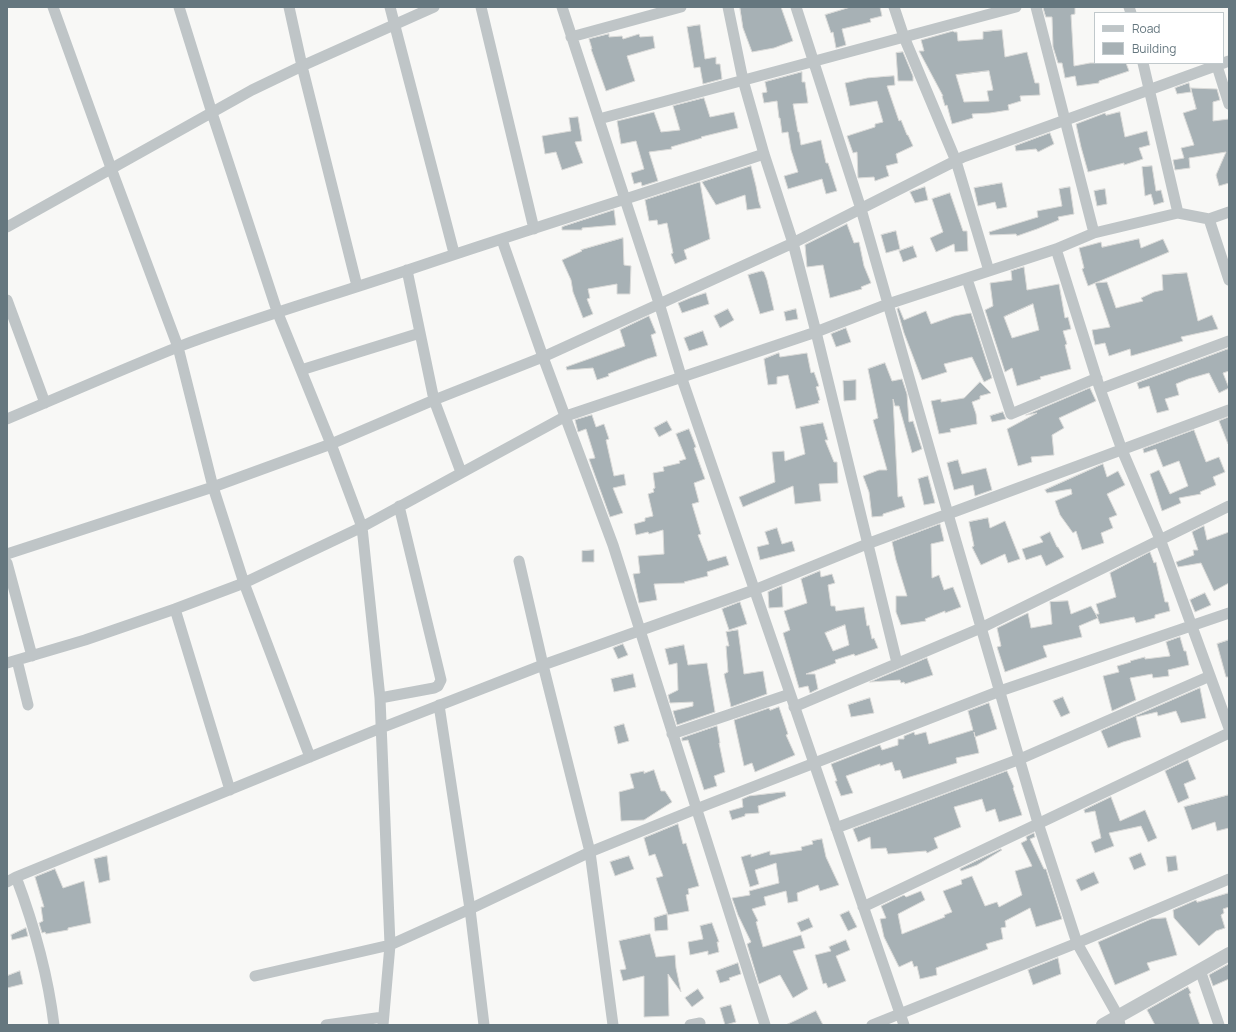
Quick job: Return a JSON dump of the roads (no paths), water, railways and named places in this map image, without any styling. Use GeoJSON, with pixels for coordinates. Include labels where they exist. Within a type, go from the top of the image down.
{"type":"FeatureCollection","features":[{"type":"Feature","properties":{"kind":"street"},"geometry":{"type":"LineString","coordinates":[[53,7],[178,347],[213,487],[244,583],[310,757]]}},
{"type":"Feature","properties":{"kind":"street"},"geometry":{"type":"LineString","coordinates":[[179,7],[212,113],[278,311],[362,527],[380,698],[390,945],[383,1021],[326,1025]]}},
{"type":"Feature","properties":{"kind":"street"},"geometry":{"type":"LineString","coordinates":[[289,7],[302,66],[357,286]]}},
{"type":"Feature","properties":{"kind":"street"},"geometry":{"type":"LineString","coordinates":[[390,7],[454,253]]}},
{"type":"Feature","properties":{"kind":"street"},"geometry":{"type":"LineString","coordinates":[[7,227],[252,90],[434,7]]}},
{"type":"Feature","properties":{"kind":"street"},"geometry":{"type":"LineString","coordinates":[[481,7],[534,229]]}},
{"type":"Feature","properties":{"kind":"street"},"geometry":{"type":"LineString","coordinates":[[562,7],[659,303],[681,376],[904,1025]]}},
{"type":"Feature","properties":{"kind":"street"},"geometry":{"type":"LineString","coordinates":[[571,37],[681,7]]}},
{"type":"Feature","properties":{"kind":"street"},"geometry":{"type":"LineString","coordinates":[[728,7],[743,80],[764,154],[793,243],[816,332],[897,663]]}},
{"type":"Feature","properties":{"kind":"street"},"geometry":{"type":"LineString","coordinates":[[796,7],[861,209],[1038,823],[1077,943],[1119,1021]]}},
{"type":"Feature","properties":{"kind":"street"},"geometry":{"type":"LineString","coordinates":[[894,7],[904,37],[956,161],[989,271]]}},
{"type":"Feature","properties":{"kind":"street"},"geometry":{"type":"LineString","coordinates":[[599,119],[1016,7]]}},
{"type":"Feature","properties":{"kind":"street"},"geometry":{"type":"LineString","coordinates":[[1036,7],[1094,233]]}},
{"type":"Feature","properties":{"kind":"street"},"geometry":{"type":"LineString","coordinates":[[1142,64],[1178,213]]}},
{"type":"Feature","properties":{"kind":"street"},"geometry":{"type":"LineString","coordinates":[[7,554],[213,487],[331,444],[434,400],[543,357],[793,243],[956,161],[1065,120],[1223,64]]}},
{"type":"Feature","properties":{"kind":"street"},"geometry":{"type":"LineString","coordinates":[[1217,66],[1229,104]]}},
{"type":"Feature","properties":{"kind":"street"},"geometry":{"type":"LineString","coordinates":[[7,419],[178,347],[278,311],[407,270],[454,253],[502,240],[764,154]]}},
{"type":"Feature","properties":{"kind":"street"},"geometry":{"type":"LineString","coordinates":[[28,705],[12,662],[85,640],[244,583],[362,527],[566,416],[681,376],[816,332],[888,304],[1056,249],[1094,233],[1178,213],[1209,219],[1229,212]]}},
{"type":"Feature","properties":{"kind":"street"},"geometry":{"type":"LineString","coordinates":[[1209,219],[1229,280]]}},
{"type":"Feature","properties":{"kind":"street"},"geometry":{"type":"LineString","coordinates":[[502,240],[543,357],[612,544],[765,1025]]}},
{"type":"Feature","properties":{"kind":"street"},"geometry":{"type":"LineString","coordinates":[[1056,249],[1100,389],[1122,450],[1160,539],[1229,728]]}},
{"type":"Feature","properties":{"kind":"street"},"geometry":{"type":"LineString","coordinates":[[407,270],[434,400],[461,472]]}},
{"type":"Feature","properties":{"kind":"street"},"geometry":{"type":"LineString","coordinates":[[966,279],[1011,414],[1097,378]]}},
{"type":"Feature","properties":{"kind":"street"},"geometry":{"type":"LineString","coordinates":[[7,300],[45,403]]}},
{"type":"Feature","properties":{"kind":"street"},"geometry":{"type":"LineString","coordinates":[[301,370],[420,333]]}},
{"type":"Feature","properties":{"kind":"street"},"geometry":{"type":"LineString","coordinates":[[1100,389],[1229,341]]}},
{"type":"Feature","properties":{"kind":"street"},"geometry":{"type":"LineString","coordinates":[[54,1025],[47,982],[28,909],[12,879],[440,705],[544,665],[754,590],[867,544],[1229,410]]}},
{"type":"Feature","properties":{"kind":"street"},"geometry":{"type":"LineString","coordinates":[[380,698],[434,688],[438,686],[441,680],[399,506]]}},
{"type":"Feature","properties":{"kind":"street"},"geometry":{"type":"LineString","coordinates":[[794,707],[981,628],[1229,506]]}},
{"type":"Feature","properties":{"kind":"street"},"geometry":{"type":"LineString","coordinates":[[519,561],[590,852],[613,1025]]}},
{"type":"Feature","properties":{"kind":"street"},"geometry":{"type":"LineString","coordinates":[[7,562],[32,656]]}},
{"type":"Feature","properties":{"kind":"street"},"geometry":{"type":"LineString","coordinates":[[175,609],[230,790]]}},
{"type":"Feature","properties":{"kind":"street"},"geometry":{"type":"LineString","coordinates":[[255,976],[390,945],[470,910],[590,852],[696,809],[1000,691],[1229,613]]}},
{"type":"Feature","properties":{"kind":"street"},"geometry":{"type":"LineString","coordinates":[[836,828],[1020,759],[1210,676]]}},
{"type":"Feature","properties":{"kind":"street"},"geometry":{"type":"LineString","coordinates":[[672,734],[790,694]]}},
{"type":"Feature","properties":{"kind":"street"},"geometry":{"type":"LineString","coordinates":[[440,705],[470,910],[484,1025]]}},
{"type":"Feature","properties":{"kind":"street"},"geometry":{"type":"LineString","coordinates":[[863,907],[1229,733]]}},
{"type":"Feature","properties":{"kind":"street"},"geometry":{"type":"LineString","coordinates":[[872,1025],[1077,943],[1229,879]]}},
{"type":"Feature","properties":{"kind":"street"},"geometry":{"type":"LineString","coordinates":[[1103,1025],[1119,1021],[1200,970],[1229,954]]}},
{"type":"Feature","properties":{"kind":"street"},"geometry":{"type":"LineString","coordinates":[[1200,970],[1219,1025]]}}]}
